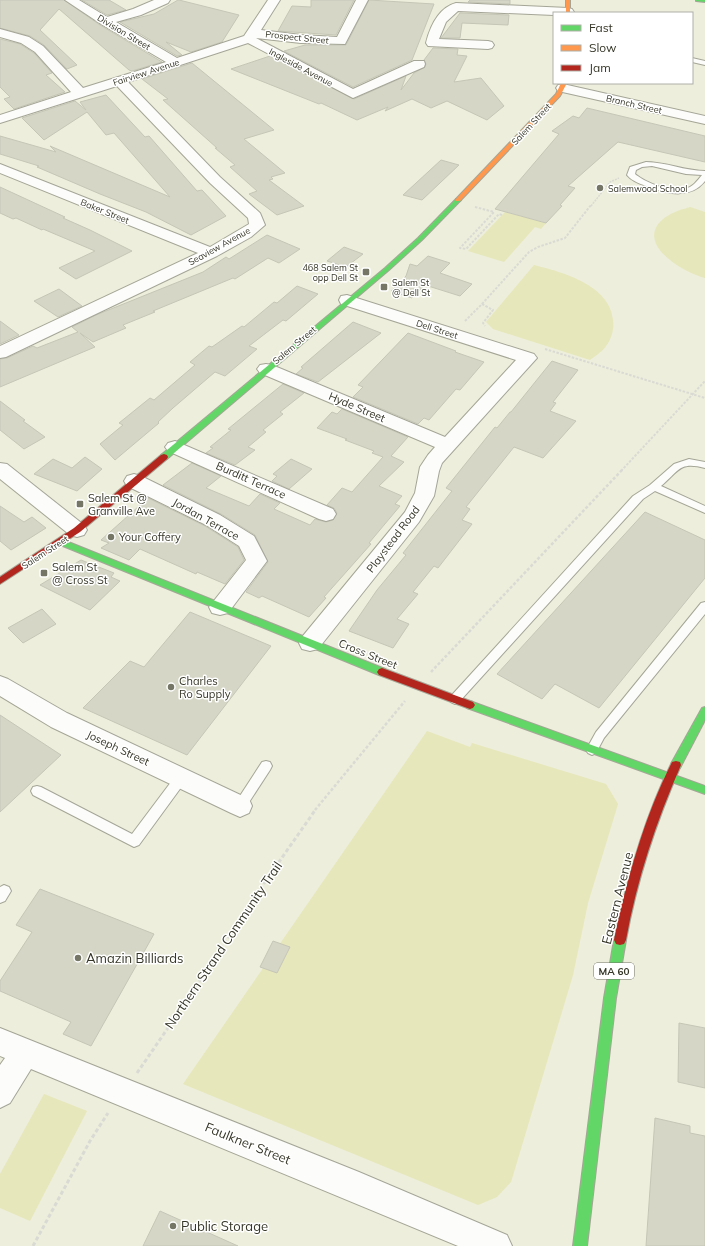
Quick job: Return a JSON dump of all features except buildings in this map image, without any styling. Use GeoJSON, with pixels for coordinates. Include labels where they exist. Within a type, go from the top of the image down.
{"type":"FeatureCollection","features":[{"type":"Feature","properties":{"kind":"main road"},"geometry":{"type":"LineString","coordinates":[[698,0],[705,1]]}},
{"type":"Feature","properties":{"kind":"main road","name":"Salem Street"},"geometry":{"type":"LineString","coordinates":[[0,581],[69,536],[420,239],[548,107],[563,85]]}},
{"type":"Feature","properties":{"kind":"main road","name":"Cross Street"},"geometry":{"type":"LineString","coordinates":[[69,536],[220,607],[310,643],[418,686],[705,790]]}},
{"type":"Feature","properties":{"kind":"main road","name":"Eastern Avenue"},"geometry":{"type":"LineString","coordinates":[[580,1246],[608,1013],[617,951],[626,904],[638,863],[670,778],[705,711]]}},
{"type":"Feature","properties":{"kind":"street","name":"Division Street"},"geometry":{"type":"LineString","coordinates":[[71,0],[177,63]]}},
{"type":"Feature","properties":{"kind":"street"},"geometry":{"type":"LineString","coordinates":[[105,21],[137,12],[164,0]]}},
{"type":"Feature","properties":{"kind":"street"},"geometry":{"type":"LineString","coordinates":[[251,36],[274,0]]}},
{"type":"Feature","properties":{"kind":"street","name":"Prospect Street"},"geometry":{"type":"LineString","coordinates":[[251,36],[340,41],[362,0]]}},
{"type":"Feature","properties":{"kind":"street"},"geometry":{"type":"LineString","coordinates":[[488,46],[432,43],[435,28],[440,20],[446,13],[459,4],[568,8]]}},
{"type":"Feature","properties":{"kind":"street"},"geometry":{"type":"LineString","coordinates":[[0,33],[19,38],[39,49],[80,93]]}},
{"type":"Feature","properties":{"kind":"street","name":"Fairview Avenue"},"geometry":{"type":"LineString","coordinates":[[0,119],[177,63],[251,36]]}},
{"type":"Feature","properties":{"kind":"street","name":"Ingleside Avenue"},"geometry":{"type":"LineString","coordinates":[[251,36],[352,94],[419,64]]}},
{"type":"Feature","properties":{"kind":"street","name":"Seaview Avenue"},"geometry":{"type":"LineString","coordinates":[[0,353],[211,253],[245,234],[257,225],[255,216],[215,180],[120,81]]}},
{"type":"Feature","properties":{"kind":"street","name":"Branch Street"},"geometry":{"type":"LineString","coordinates":[[563,85],[705,120]]}},
{"type":"Feature","properties":{"kind":"street","name":"Baker Street"},"geometry":{"type":"LineString","coordinates":[[0,168],[211,253]]}},
{"type":"Feature","properties":{"kind":"street","name":"Dell Street"},"geometry":{"type":"LineString","coordinates":[[347,300],[528,358]]}},
{"type":"Feature","properties":{"kind":"street","name":"Playstead Road"},"geometry":{"type":"LineString","coordinates":[[310,643],[412,517],[427,488],[430,466],[447,445],[528,358]]}},
{"type":"Feature","properties":{"kind":"street","name":"Hyde Street"},"geometry":{"type":"LineString","coordinates":[[266,369],[447,445]]}},
{"type":"Feature","properties":{"kind":"street","name":"Burditt Terrace"},"geometry":{"type":"LineString","coordinates":[[175,446],[326,514]]}},
{"type":"Feature","properties":{"kind":"street"},"geometry":{"type":"LineString","coordinates":[[0,469],[69,536]]}},
{"type":"Feature","properties":{"kind":"street","name":"Jordan Terrace"},"geometry":{"type":"LineString","coordinates":[[134,481],[213,520],[247,541],[257,561],[220,607]]}},
{"type":"Feature","properties":{"kind":"street","name":"Joseph Street"},"geometry":{"type":"LineString","coordinates":[[0,685],[59,720],[240,806]]}},
{"type":"Feature","properties":{"kind":"street"},"geometry":{"type":"LineString","coordinates":[[0,1093],[12,1047]]}},
{"type":"Feature","properties":{"kind":"street","name":"Faulkner Street"},"geometry":{"type":"LineString","coordinates":[[12,1047],[122,1093],[347,1183],[496,1246]]}},
{"type":"Feature","properties":{"kind":"lane"},"geometry":{"type":"LineString","coordinates":[[693,60],[705,63]]}},
{"type":"Feature","properties":{"kind":"lane"},"geometry":{"type":"LineString","coordinates":[[644,164],[705,175],[694,189],[683,193],[669,191],[641,181],[632,176],[632,169],[644,164]]}},
{"type":"Feature","properties":{"kind":"lane"},"geometry":{"type":"LineString","coordinates":[[694,189],[705,192]]}},
{"type":"Feature","properties":{"kind":"lane"},"geometry":{"type":"LineString","coordinates":[[455,699],[637,498],[654,487],[681,463],[692,462],[705,465]]}},
{"type":"Feature","properties":{"kind":"lane"},"geometry":{"type":"LineString","coordinates":[[654,487],[705,510]]}},
{"type":"Feature","properties":{"kind":"lane"},"geometry":{"type":"LineString","coordinates":[[592,750],[600,735],[705,606]]}},
{"type":"Feature","properties":{"kind":"lane"},"geometry":{"type":"LineString","coordinates":[[240,806],[266,766]]}},
{"type":"Feature","properties":{"kind":"lane"},"geometry":{"type":"LineString","coordinates":[[37,791],[134,841],[181,778]]}},
{"type":"Feature","properties":{"kind":"path"},"geometry":{"type":"LineString","coordinates":[[453,334],[528,252],[536,246],[560,241],[565,238],[610,182],[619,177],[632,176]]}},
{"type":"Feature","properties":{"kind":"path"},"geometry":{"type":"LineString","coordinates":[[475,207],[494,212],[460,248],[466,249],[499,214],[502,215]]}},
{"type":"Feature","properties":{"kind":"path"},"geometry":{"type":"LineString","coordinates":[[482,304],[493,310],[483,324],[488,330]]}},
{"type":"Feature","properties":{"kind":"path"},"geometry":{"type":"LineString","coordinates":[[545,349],[705,398]]}},
{"type":"Feature","properties":{"kind":"path","name":"Northern Strand Community Trail"},"geometry":{"type":"LineString","coordinates":[[33,1246],[90,1141],[179,1013],[311,816],[365,748],[439,662],[705,381]]}},
{"type":"Feature","properties":{"kind":"green space"},"geometry":{"type":"Polygon","coordinates":[[[690,207],[705,212],[705,278],[675,264],[658,248],[655,239],[655,229],[662,220],[672,214],[690,207]]]}},
{"type":"Feature","properties":{"kind":"green space"},"geometry":{"type":"Polygon","coordinates":[[[505,212],[546,223],[541,229],[535,227],[504,262],[468,251],[505,212]]]}},
{"type":"Feature","properties":{"kind":"green space"},"geometry":{"type":"Polygon","coordinates":[[[534,265],[571,276],[583,282],[594,289],[610,308],[613,320],[611,337],[604,348],[590,360],[493,329],[486,322],[534,265]]]}},
{"type":"Feature","properties":{"kind":"green space"},"geometry":{"type":"Polygon","coordinates":[[[427,731],[470,747],[472,743],[606,784],[618,804],[588,903],[573,975],[511,1182],[497,1197],[478,1205],[183,1084],[427,731]]]}},
{"type":"Feature","properties":{"kind":"green space"},"geometry":{"type":"Polygon","coordinates":[[[44,1094],[87,1111],[30,1221],[0,1208],[0,1174],[44,1094]]]}},
{"type":"Feature","properties":{"kind":"traffic: fast"},"geometry":{"type":"LineString","coordinates":[[698,0],[705,1]]}},
{"type":"Feature","properties":{"kind":"traffic: fast"},"geometry":{"type":"LineString","coordinates":[[164,457],[387,269],[420,239],[458,200]]}},
{"type":"Feature","properties":{"kind":"traffic: fast"},"geometry":{"type":"LineString","coordinates":[[61,542],[382,672]]}},
{"type":"Feature","properties":{"kind":"traffic: fast"},"geometry":{"type":"LineString","coordinates":[[470,705],[705,790]]}},
{"type":"Feature","properties":{"kind":"traffic: fast"},"geometry":{"type":"LineString","coordinates":[[676,765],[705,711]]}},
{"type":"Feature","properties":{"kind":"traffic: fast"},"geometry":{"type":"LineString","coordinates":[[580,1246],[610,998],[620,940]]}},
{"type":"Feature","properties":{"kind":"traffic: slow"},"geometry":{"type":"LineString","coordinates":[[568,0],[568,12]]}},
{"type":"Feature","properties":{"kind":"traffic: slow"},"geometry":{"type":"LineString","coordinates":[[458,200],[558,95],[564,84]]}},
{"type":"Feature","properties":{"kind":"traffic: jam"},"geometry":{"type":"LineString","coordinates":[[0,581],[77,530],[164,457]]}},
{"type":"Feature","properties":{"kind":"traffic: jam"},"geometry":{"type":"LineString","coordinates":[[382,672],[470,705]]}},
{"type":"Feature","properties":{"kind":"traffic: jam"},"geometry":{"type":"LineString","coordinates":[[620,940],[624,917],[642,850],[676,765]]}},
{"type":"Feature","properties":{"kind":"place","name":"Salemwood School"},"geometry":{"type":"Point","coordinates":[600,188]}},
{"type":"Feature","properties":{"kind":"place","name":"468 Salem St opp Dell St"},"geometry":{"type":"Point","coordinates":[366,272]}},
{"type":"Feature","properties":{"kind":"place","name":"Salem St @ Dell St"},"geometry":{"type":"Point","coordinates":[384,287]}},
{"type":"Feature","properties":{"kind":"place","name":"Salem St @ Granville Ave"},"geometry":{"type":"Point","coordinates":[80,504]}},
{"type":"Feature","properties":{"kind":"place","name":"Your Coffery"},"geometry":{"type":"Point","coordinates":[111,537]}},
{"type":"Feature","properties":{"kind":"place","name":"Salem St @ Cross St"},"geometry":{"type":"Point","coordinates":[44,573]}},
{"type":"Feature","properties":{"kind":"place","name":"Charles Ro Supply"},"geometry":{"type":"Point","coordinates":[171,687]}},
{"type":"Feature","properties":{"kind":"place","name":"Amazin Billiards"},"geometry":{"type":"Point","coordinates":[78,958]}},
{"type":"Feature","properties":{"kind":"place","name":"Public Storage"},"geometry":{"type":"Point","coordinates":[173,1226]}}]}
